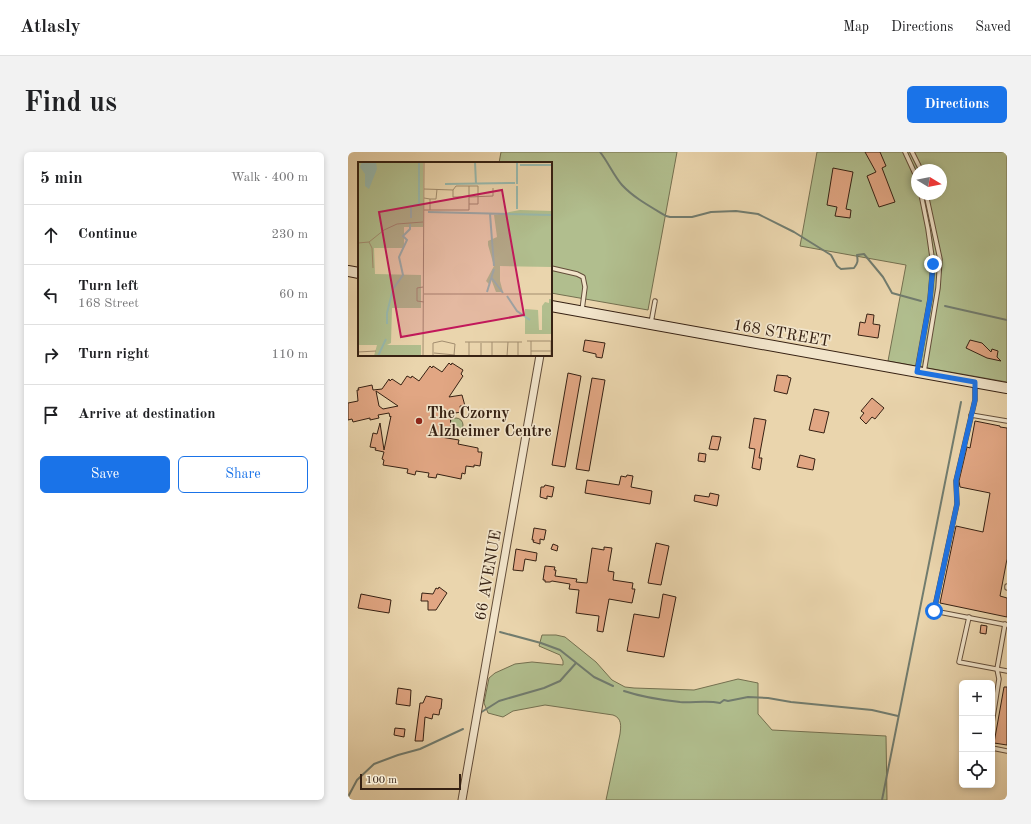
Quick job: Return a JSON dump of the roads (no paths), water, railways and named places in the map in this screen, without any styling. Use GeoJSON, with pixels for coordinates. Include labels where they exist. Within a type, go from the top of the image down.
{"type":"FeatureCollection","features":[{"type":"Feature","properties":{"kind":"main road"},"geometry":{"type":"LineString","coordinates":[[348,271],[358,273]]}},
{"type":"Feature","properties":{"kind":"main road","name":"168 STREET"},"geometry":{"type":"LineString","coordinates":[[552,306],[1007,388]]}},
{"type":"Feature","properties":{"kind":"street","name":"66 AVENUE"},"geometry":{"type":"LineString","coordinates":[[462,800],[540,356]]}},
{"type":"Feature","properties":{"kind":"lane"},"geometry":{"type":"LineString","coordinates":[[905,152],[911,165]]}},
{"type":"Feature","properties":{"kind":"lane"},"geometry":{"type":"LineString","coordinates":[[912,152],[918,164]]}},
{"type":"Feature","properties":{"kind":"lane"},"geometry":{"type":"LineString","coordinates":[[920,372],[930,299],[933,264],[922,200]]}},
{"type":"Feature","properties":{"kind":"lane"},"geometry":{"type":"LineString","coordinates":[[920,372],[938,288],[940,259],[927,200]]}},
{"type":"Feature","properties":{"kind":"lane"},"geometry":{"type":"LineString","coordinates":[[552,268],[577,274],[583,277],[585,287],[582,312]]}},
{"type":"Feature","properties":{"kind":"lane"},"geometry":{"type":"LineString","coordinates":[[651,324],[654,301]]}},
{"type":"Feature","properties":{"kind":"lane"},"geometry":{"type":"LineString","coordinates":[[975,382],[975,400],[970,415],[956,481],[957,504],[934,611],[1006,624],[997,669],[999,679],[993,716]]}},
{"type":"Feature","properties":{"kind":"lane"},"geometry":{"type":"LineString","coordinates":[[970,415],[1007,421]]}},
{"type":"Feature","properties":{"kind":"lane"},"geometry":{"type":"LineString","coordinates":[[969,617],[960,662],[1007,671]]}},
{"type":"Feature","properties":{"kind":"lane"},"geometry":{"type":"LineString","coordinates":[[995,749],[1007,751]]}},
{"type":"Feature","properties":{"kind":"waterway"},"geometry":{"type":"LineString","coordinates":[[600,152],[619,181],[627,190],[666,216],[692,217],[711,212],[736,211],[758,214],[794,232],[831,255],[837,266],[841,269],[854,268],[858,259],[857,255],[864,254],[883,277],[892,293],[921,301]]}},
{"type":"Feature","properties":{"kind":"waterway"},"geometry":{"type":"LineString","coordinates":[[945,306],[1007,320]]}},
{"type":"Feature","properties":{"kind":"waterway"},"geometry":{"type":"LineString","coordinates":[[882,800],[961,402]]}},
{"type":"Feature","properties":{"kind":"waterway"},"geometry":{"type":"LineString","coordinates":[[500,632],[541,643],[560,650],[594,677],[613,686]]}},
{"type":"Feature","properties":{"kind":"waterway"},"geometry":{"type":"LineString","coordinates":[[480,713],[499,701],[544,688],[560,681],[576,663]]}},
{"type":"Feature","properties":{"kind":"waterway"},"geometry":{"type":"LineString","coordinates":[[624,691],[652,698],[680,702],[720,703],[724,700],[728,701],[748,697],[768,698],[791,702],[872,710],[898,716]]}},
{"type":"Feature","properties":{"kind":"waterway"},"geometry":{"type":"LineString","coordinates":[[348,797],[357,780],[374,764],[420,749],[463,729]]}},
{"type":"Feature","properties":{"kind":"place","name":"The Czorny Alzheimer Centre"},"geometry":{"type":"Point","coordinates":[419,421]}}]}
